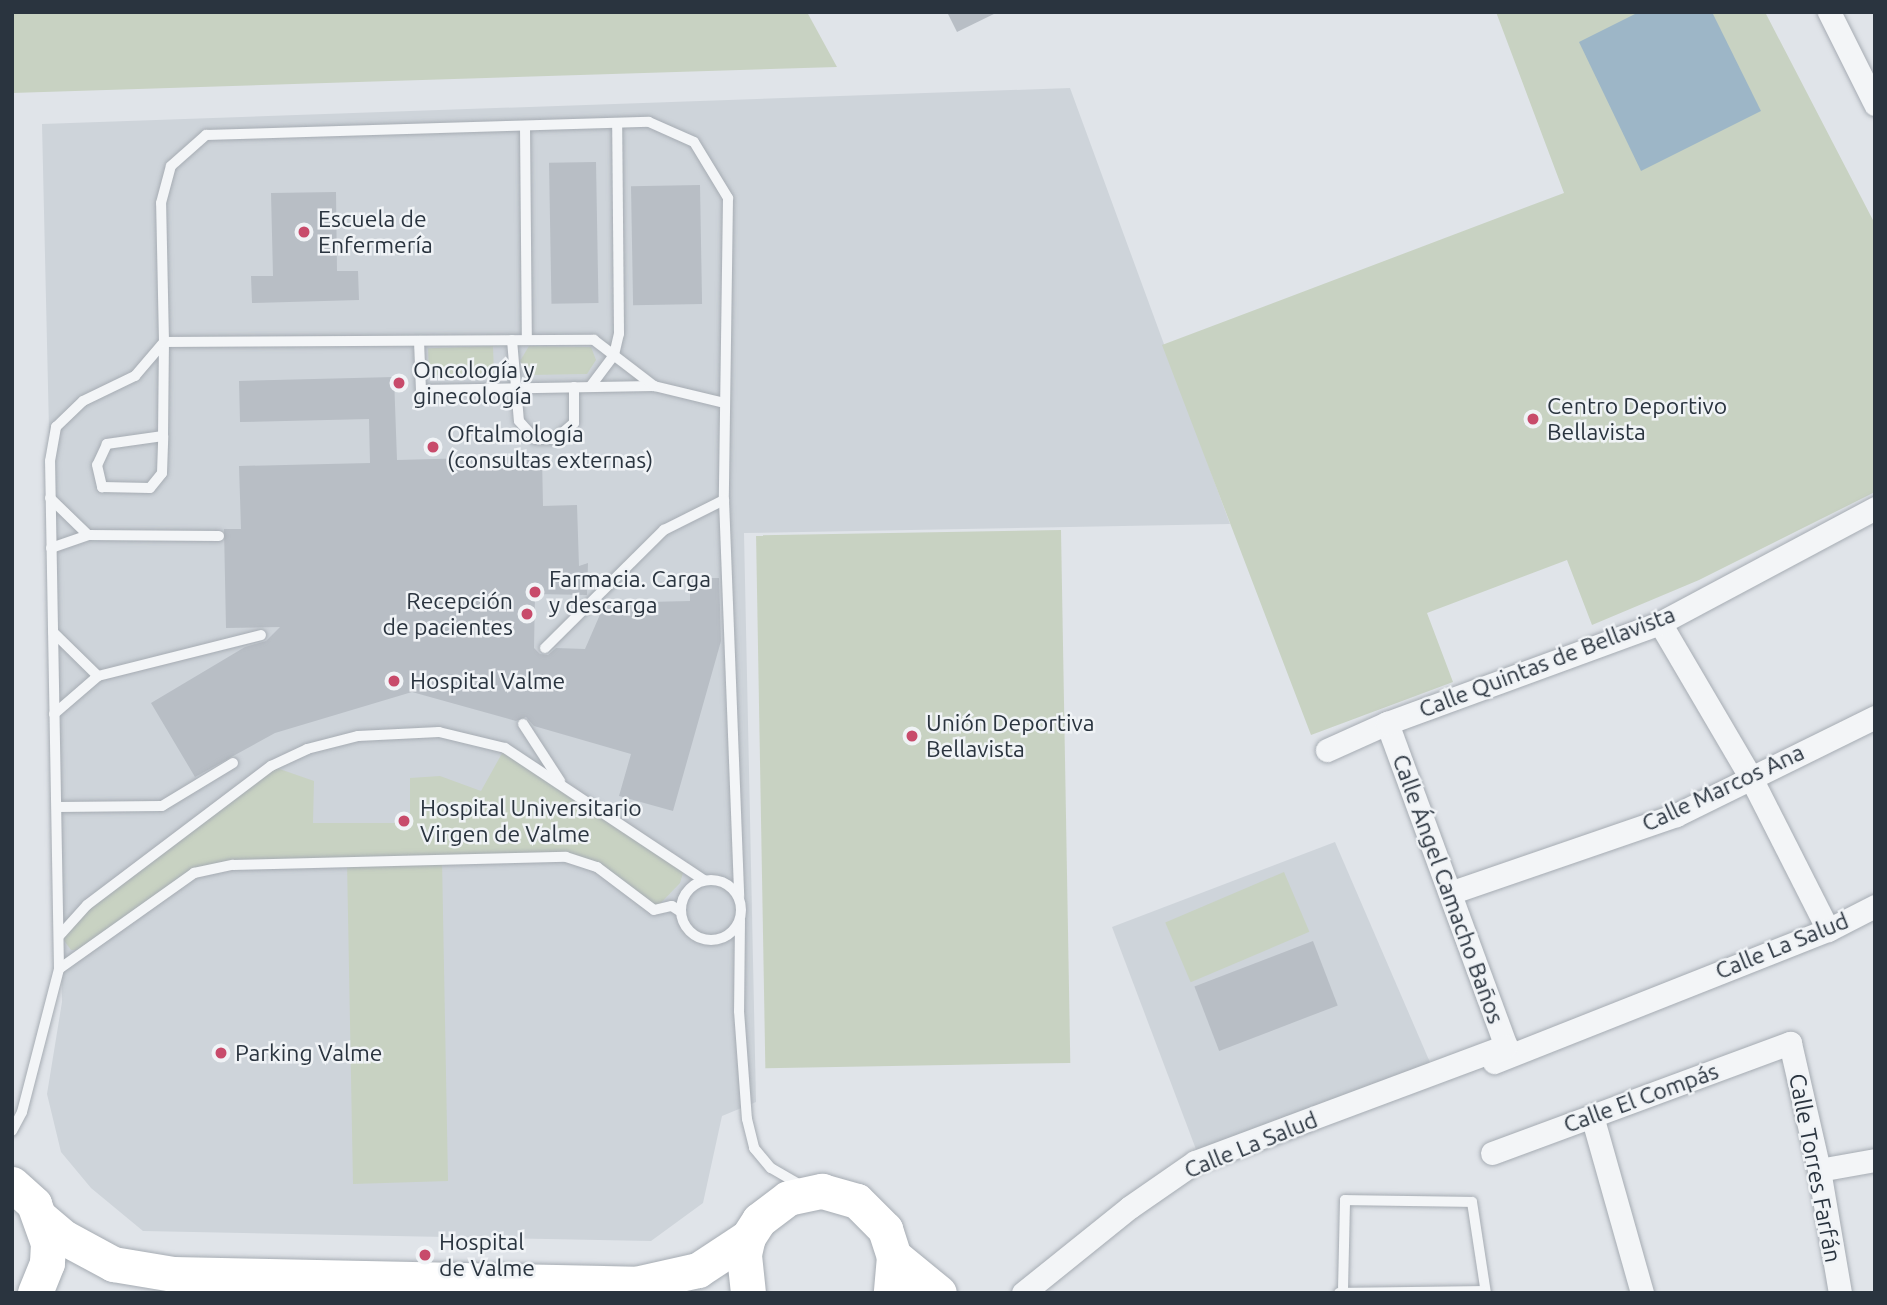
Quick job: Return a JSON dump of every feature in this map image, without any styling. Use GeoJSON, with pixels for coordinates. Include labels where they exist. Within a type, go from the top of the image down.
{"type":"FeatureCollection","features":[{"type":"Feature","properties":{"kind":"main road"},"geometry":{"type":"LineString","coordinates":[[12,1184],[42,1219],[88,1252],[113,1264],[173,1274],[635,1284],[698,1270],[748,1237],[778,1203],[813,1191],[843,1195],[864,1206],[885,1228],[894,1256],[891,1293]]}},
{"type":"Feature","properties":{"kind":"main road"},"geometry":{"type":"LineString","coordinates":[[35,1293],[47,1263],[42,1219]]}},
{"type":"Feature","properties":{"kind":"main road"},"geometry":{"type":"LineString","coordinates":[[748,1237],[743,1266],[748,1293]]}},
{"type":"Feature","properties":{"kind":"main road"},"geometry":{"type":"LineString","coordinates":[[894,1256],[939,1293]]}},
{"type":"Feature","properties":{"kind":"street"},"geometry":{"type":"LineString","coordinates":[[1829,12],[1875,104]]}},
{"type":"Feature","properties":{"kind":"street","name":"Calle Quintas de Bellavista"},"geometry":{"type":"LineString","coordinates":[[1327,750],[1387,723],[1660,623],[1875,508]]}},
{"type":"Feature","properties":{"kind":"street"},"geometry":{"type":"LineString","coordinates":[[1660,623],[1751,778],[1828,930]]}},
{"type":"Feature","properties":{"kind":"street","name":"Calle Marcos Ana"},"geometry":{"type":"LineString","coordinates":[[1450,893],[1676,815],[1875,717]]}},
{"type":"Feature","properties":{"kind":"street","name":"Calle Ángel Camacho Baños"},"geometry":{"type":"LineString","coordinates":[[1387,723],[1508,1051]]}},
{"type":"Feature","properties":{"kind":"street","name":"Calle La Salud"},"geometry":{"type":"LineString","coordinates":[[1023,1293],[1130,1207],[1195,1162],[1508,1051],[1828,930],[1875,906]]}},
{"type":"Feature","properties":{"kind":"street","name":"Calle El Compás"},"geometry":{"type":"LineString","coordinates":[[1492,1153],[1790,1043]]}},
{"type":"Feature","properties":{"kind":"street","name":"Calle Torres Farfán"},"geometry":{"type":"LineString","coordinates":[[1790,1043],[1819,1170],[1840,1293]]}},
{"type":"Feature","properties":{"kind":"street","name":"Calle La Salud"},"geometry":{"type":"LineString","coordinates":[[1456,1079],[1508,1051]]}},
{"type":"Feature","properties":{"kind":"street"},"geometry":{"type":"LineString","coordinates":[[1592,1116],[1642,1293]]}},
{"type":"Feature","properties":{"kind":"street"},"geometry":{"type":"LineString","coordinates":[[1819,1170],[1875,1160]]}},
{"type":"Feature","properties":{"kind":"lane"},"geometry":{"type":"LineString","coordinates":[[163,436],[107,444],[97,465],[102,487],[150,488],[162,473],[163,436],[164,342],[161,203],[171,166],[206,135],[649,122],[694,142],[728,198],[724,500],[744,1091],[754,1148],[771,1168],[813,1191]]}},
{"type":"Feature","properties":{"kind":"lane"},"geometry":{"type":"LineString","coordinates":[[590,387],[614,355],[619,334],[617,124]]}},
{"type":"Feature","properties":{"kind":"lane"},"geometry":{"type":"LineString","coordinates":[[525,126],[527,340]]}},
{"type":"Feature","properties":{"kind":"lane"},"geometry":{"type":"LineString","coordinates":[[512,340],[514,388],[519,421],[535,439],[555,439],[574,423],[574,387]]}},
{"type":"Feature","properties":{"kind":"lane"},"geometry":{"type":"LineString","coordinates":[[12,1130],[22,1112],[59,969],[50,498],[56,427],[83,401],[135,376],[164,342],[594,340],[654,386]]}},
{"type":"Feature","properties":{"kind":"lane"},"geometry":{"type":"LineString","coordinates":[[419,341],[421,390],[654,386],[724,403]]}},
{"type":"Feature","properties":{"kind":"lane"},"geometry":{"type":"LineString","coordinates":[[50,498],[88,535]]}},
{"type":"Feature","properties":{"kind":"lane"},"geometry":{"type":"LineString","coordinates":[[545,648],[664,530],[724,500]]}},
{"type":"Feature","properties":{"kind":"lane"},"geometry":{"type":"LineString","coordinates":[[51,548],[88,535],[219,536]]}},
{"type":"Feature","properties":{"kind":"lane"},"geometry":{"type":"LineString","coordinates":[[52,632],[98,676]]}},
{"type":"Feature","properties":{"kind":"lane"},"geometry":{"type":"LineString","coordinates":[[54,714],[98,676],[261,635]]}},
{"type":"Feature","properties":{"kind":"lane"},"geometry":{"type":"LineString","coordinates":[[523,724],[562,784]]}},
{"type":"Feature","properties":{"kind":"lane"},"geometry":{"type":"LineString","coordinates":[[60,935],[98,896],[271,766],[307,749],[358,736],[439,732],[505,748],[705,880],[724,882],[739,896]]}},
{"type":"Feature","properties":{"kind":"lane"},"geometry":{"type":"LineString","coordinates":[[57,807],[162,806],[233,763]]}},
{"type":"Feature","properties":{"kind":"lane"},"geometry":{"type":"LineString","coordinates":[[59,969],[194,873],[233,864],[566,858],[597,867],[654,910],[672,906],[681,912]]}},
{"type":"Feature","properties":{"kind":"lane"},"geometry":{"type":"LineString","coordinates":[[705,880],[684,895],[681,912],[689,931],[707,940],[727,936],[740,920]]}},
{"type":"Feature","properties":{"kind":"lane"},"geometry":{"type":"LineString","coordinates":[[1345,1200],[1472,1202],[1484,1292],[1341,1291],[1345,1200]]}},
{"type":"Feature","properties":{"kind":"shaded area","name":"Hospital Universitario Virgen de Valme"},"geometry":{"type":"Polygon","coordinates":[[[1070,88],[1230,524],[744,533],[756,1102],[722,1116],[703,1203],[651,1241],[143,1231],[91,1188],[61,1152],[47,1094],[62,1002],[42,124],[1070,88]]]}},
{"type":"Feature","properties":{"kind":"shaded area"},"geometry":{"type":"Polygon","coordinates":[[[1335,842],[1432,1067],[1209,1170],[1197,1152],[1112,927],[1335,842]]]}},
{"type":"Feature","properties":{"kind":"green space"},"geometry":{"type":"Polygon","coordinates":[[[12,12],[807,12],[837,67],[12,93],[12,12]]]}},
{"type":"Feature","properties":{"kind":"green space","name":"Centro Deportivo Bellavista"},"geometry":{"type":"Polygon","coordinates":[[[1496,12],[1765,12],[1875,224],[1875,492],[1699,580],[1592,625],[1567,560],[1427,613],[1453,682],[1311,735],[1162,345],[1564,193],[1496,12]]]}},
{"type":"Feature","properties":{"kind":"green space"},"geometry":{"type":"Polygon","coordinates":[[[493,346],[494,373],[429,375],[428,348],[493,346]]]}},
{"type":"Feature","properties":{"kind":"green space"},"geometry":{"type":"Polygon","coordinates":[[[529,346],[591,347],[596,360],[587,374],[529,375],[520,361],[529,346]]]}},
{"type":"Feature","properties":{"kind":"green space","name":"Unión Deportiva Bellavista"},"geometry":{"type":"Polygon","coordinates":[[[1061,530],[1070,1063],[765,1068],[756,535],[1061,530]]]}},
{"type":"Feature","properties":{"kind":"green space"},"geometry":{"type":"Polygon","coordinates":[[[505,748],[685,866],[680,883],[654,910],[597,867],[566,857],[442,859],[448,1181],[353,1184],[347,861],[194,873],[86,950],[71,950],[60,935],[87,905],[271,766],[314,781],[313,823],[410,823],[410,778],[440,776],[481,791],[505,748]]]}},
{"type":"Feature","properties":{"kind":"green space"},"geometry":{"type":"Polygon","coordinates":[[[1284,872],[1309,932],[1191,982],[1165,922],[1284,872]]]}},
{"type":"Feature","properties":{"kind":"water"},"geometry":{"type":"Polygon","coordinates":[[[1639,12],[1712,12],[1761,111],[1641,171],[1579,42],[1639,12]]]}},
{"type":"Feature","properties":{"kind":"building"},"geometry":{"type":"Polygon","coordinates":[[[947,12],[998,12],[957,32],[947,12]]]}},
{"type":"Feature","properties":{"kind":"building"},"geometry":{"type":"Polygon","coordinates":[[[596,162],[598,303],[551,304],[549,163],[596,162]]]}},
{"type":"Feature","properties":{"kind":"building"},"geometry":{"type":"Polygon","coordinates":[[[700,185],[702,304],[633,305],[631,186],[700,185]]]}},
{"type":"Feature","properties":{"kind":"building","name":"Escuela de Enfermería"},"geometry":{"type":"Polygon","coordinates":[[[336,192],[337,271],[358,271],[359,300],[252,303],[251,276],[273,276],[271,193],[336,192]]]}},
{"type":"Feature","properties":{"kind":"building"},"geometry":{"type":"Polygon","coordinates":[[[394,377],[397,460],[542,456],[543,506],[577,505],[579,566],[588,563],[587,595],[535,594],[534,648],[540,654],[548,655],[556,648],[585,649],[605,603],[690,601],[690,578],[719,578],[721,641],[673,811],[619,796],[631,754],[534,726],[526,717],[516,721],[412,692],[275,733],[195,777],[151,703],[245,647],[266,641],[280,627],[226,628],[224,529],[241,529],[239,466],[370,463],[369,419],[240,422],[239,381],[394,377]]]}},
{"type":"Feature","properties":{"kind":"building"},"geometry":{"type":"Polygon","coordinates":[[[1313,941],[1338,1005],[1219,1051],[1194,987],[1313,941]]]}},
{"type":"Feature","properties":{"kind":"place","name":"Escuela de Enfermería"},"geometry":{"type":"Point","coordinates":[304,232]}},
{"type":"Feature","properties":{"kind":"place","name":"Oncología y ginecología"},"geometry":{"type":"Point","coordinates":[399,383]}},
{"type":"Feature","properties":{"kind":"place","name":"Centro Deportivo Bellavista"},"geometry":{"type":"Point","coordinates":[1533,419]}},
{"type":"Feature","properties":{"kind":"place","name":"Oftalmología (consultas externas)"},"geometry":{"type":"Point","coordinates":[433,447]}},
{"type":"Feature","properties":{"kind":"place","name":"Farmacia. Carga y descarga"},"geometry":{"type":"Point","coordinates":[535,592]}},
{"type":"Feature","properties":{"kind":"place","name":"Recepción de pacientes"},"geometry":{"type":"Point","coordinates":[527,614]}},
{"type":"Feature","properties":{"kind":"place","name":"Hospital Valme"},"geometry":{"type":"Point","coordinates":[394,681]}},
{"type":"Feature","properties":{"kind":"place","name":"Unión Deportiva Bellavista"},"geometry":{"type":"Point","coordinates":[912,736]}},
{"type":"Feature","properties":{"kind":"place","name":"Hospital Universitario Virgen de Valme"},"geometry":{"type":"Point","coordinates":[404,821]}},
{"type":"Feature","properties":{"kind":"place","name":"Parking Valme"},"geometry":{"type":"Point","coordinates":[221,1053]}},
{"type":"Feature","properties":{"kind":"place","name":"Hospital de Valme"},"geometry":{"type":"Point","coordinates":[425,1255]}}]}
